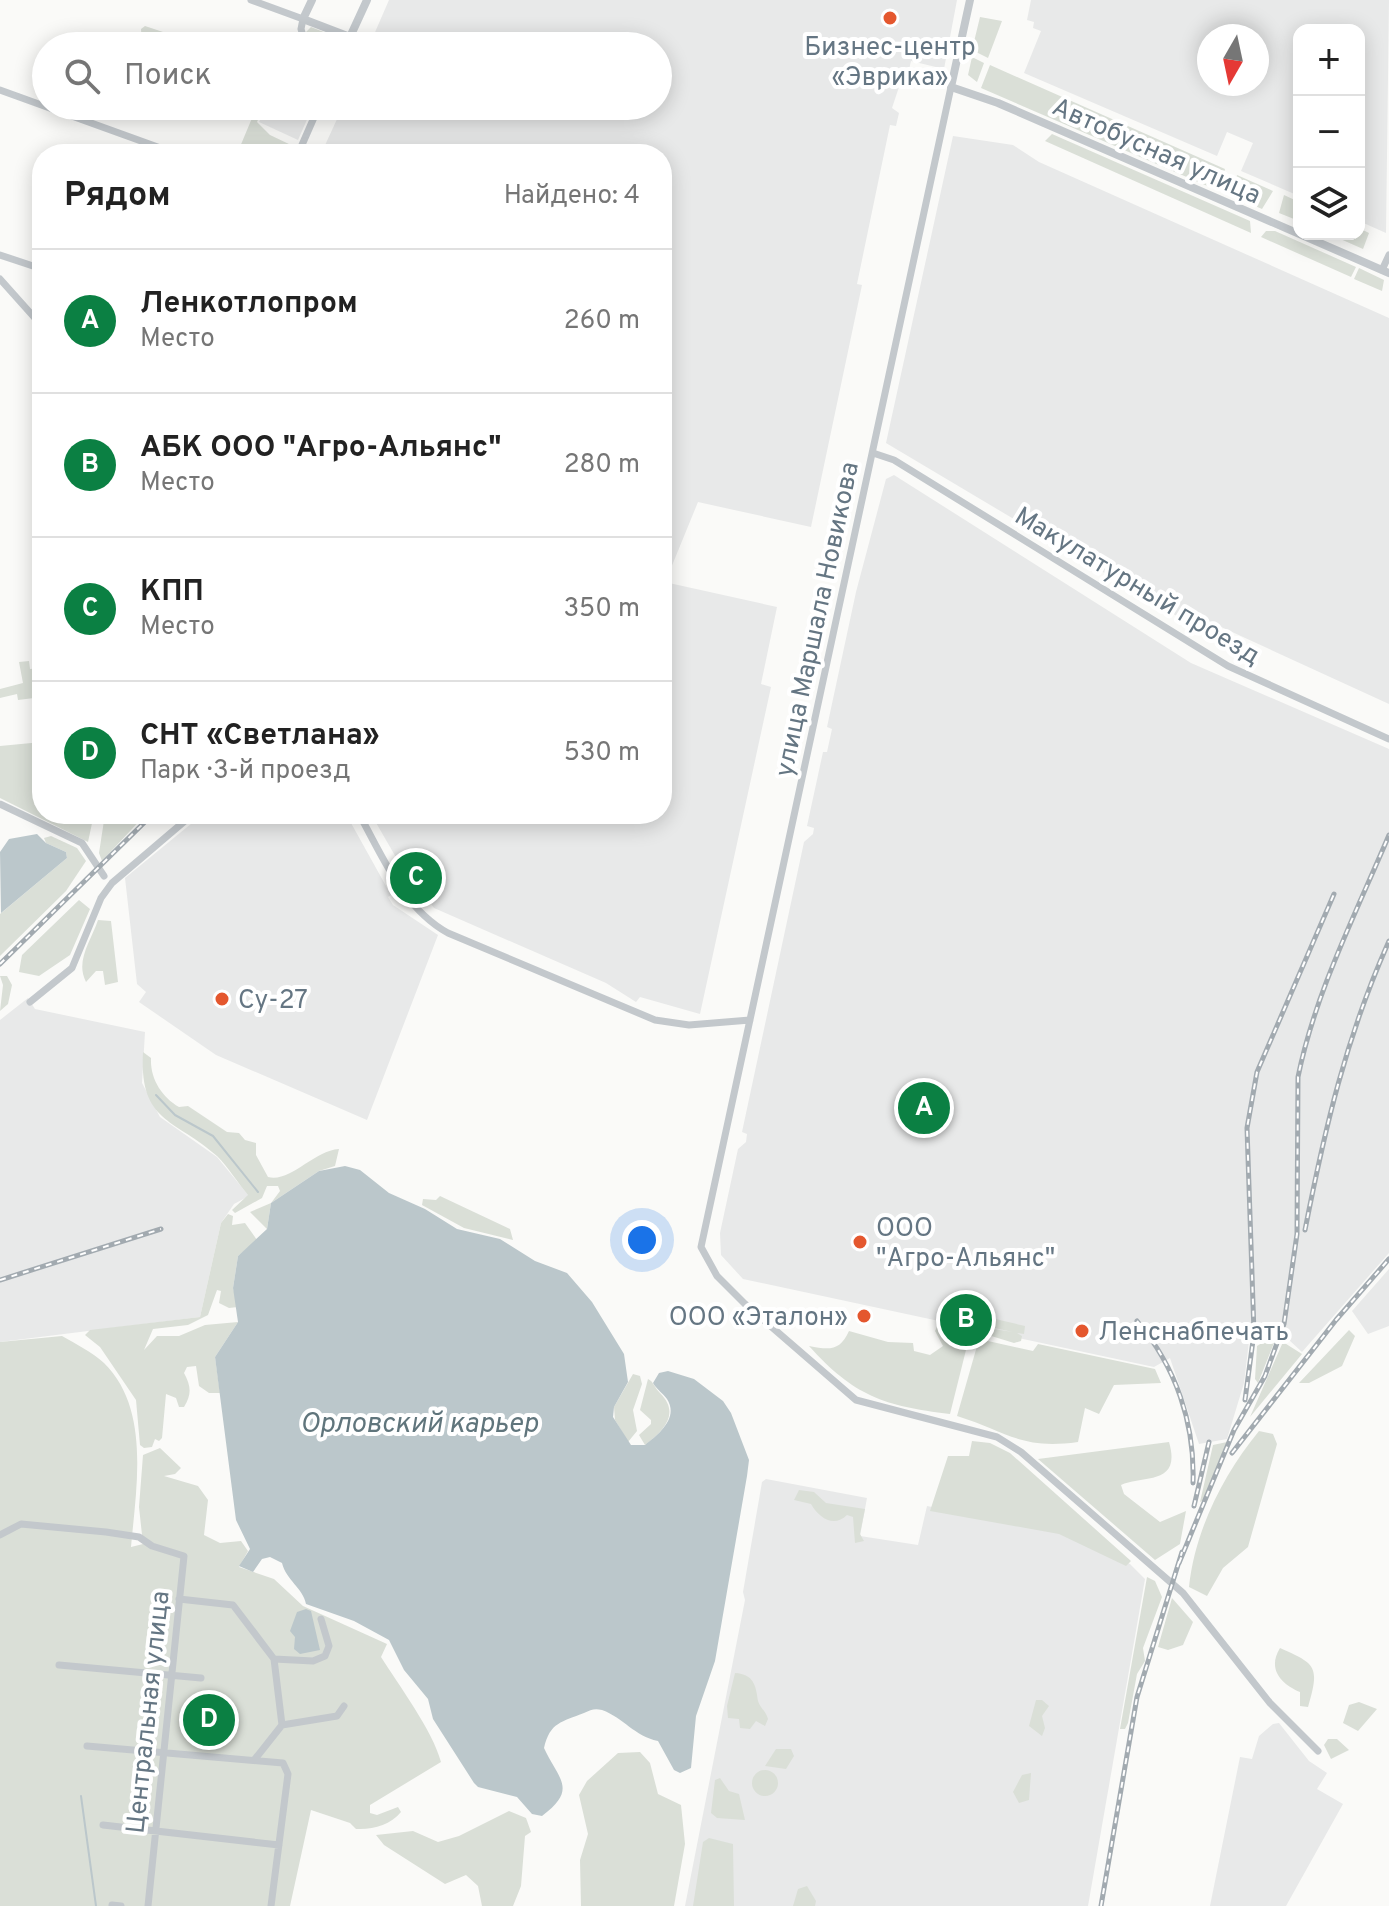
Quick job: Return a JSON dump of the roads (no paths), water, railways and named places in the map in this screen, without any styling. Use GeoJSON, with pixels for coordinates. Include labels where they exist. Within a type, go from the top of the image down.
{"type":"FeatureCollection","features":[{"type":"Feature","properties":{"kind":"street"},"geometry":{"type":"LineString","coordinates":[[251,0],[337,32]]}},
{"type":"Feature","properties":{"kind":"street"},"geometry":{"type":"LineString","coordinates":[[302,32],[303,19],[312,0]]}},
{"type":"Feature","properties":{"kind":"street"},"geometry":{"type":"LineString","coordinates":[[352,32],[367,0]]}},
{"type":"Feature","properties":{"kind":"street","name":"улица Маршала Новикова"},"geometry":{"type":"LineString","coordinates":[[970,0],[701,1247],[708,1263],[728,1288],[856,1400],[997,1437],[1021,1452],[1183,1593],[1270,1703],[1318,1751]]}},
{"type":"Feature","properties":{"kind":"street","name":"Автобусная улица"},"geometry":{"type":"LineString","coordinates":[[951,87],[987,98],[1386,272]]}},
{"type":"Feature","properties":{"kind":"street"},"geometry":{"type":"LineString","coordinates":[[0,90],[32,102]]}},
{"type":"Feature","properties":{"kind":"street"},"geometry":{"type":"LineString","coordinates":[[83,120],[149,144]]}},
{"type":"Feature","properties":{"kind":"street"},"geometry":{"type":"LineString","coordinates":[[302,144],[313,120]]}},
{"type":"Feature","properties":{"kind":"street"},"geometry":{"type":"LineString","coordinates":[[0,255],[32,266]]}},
{"type":"Feature","properties":{"kind":"street"},"geometry":{"type":"LineString","coordinates":[[1386,272],[1389,255]]}},
{"type":"Feature","properties":{"kind":"street"},"geometry":{"type":"LineString","coordinates":[[0,279],[32,315]]}},
{"type":"Feature","properties":{"kind":"street","name":"Макулатурный проезд"},"geometry":{"type":"LineString","coordinates":[[873,453],[894,460],[1228,666],[1389,739]]}},
{"type":"Feature","properties":{"kind":"street"},"geometry":{"type":"LineString","coordinates":[[0,804],[32,819]]}},
{"type":"Feature","properties":{"kind":"street"},"geometry":{"type":"LineString","coordinates":[[42,824],[82,843],[104,876]]}},
{"type":"Feature","properties":{"kind":"street"},"geometry":{"type":"LineString","coordinates":[[30,1002],[72,968],[101,898],[112,883],[181,824]]}},
{"type":"Feature","properties":{"kind":"street"},"geometry":{"type":"LineString","coordinates":[[365,824],[410,902],[422,916],[448,933],[655,1020],[689,1025],[750,1020]]}},
{"type":"Feature","properties":{"kind":"street","name":"Центральная улица"},"geometry":{"type":"LineString","coordinates":[[0,1535],[21,1524],[139,1537],[152,1546],[184,1556],[161,1752],[148,1906]]}},
{"type":"Feature","properties":{"kind":"street"},"geometry":{"type":"LineString","coordinates":[[179,1599],[233,1605],[274,1659],[282,1725]]}},
{"type":"Feature","properties":{"kind":"street"},"geometry":{"type":"LineString","coordinates":[[274,1659],[313,1661],[325,1656],[329,1646],[321,1619]]}},
{"type":"Feature","properties":{"kind":"street"},"geometry":{"type":"LineString","coordinates":[[59,1665],[201,1678]]}},
{"type":"Feature","properties":{"kind":"street"},"geometry":{"type":"LineString","coordinates":[[255,1759],[282,1725],[337,1716],[344,1706]]}},
{"type":"Feature","properties":{"kind":"street"},"geometry":{"type":"LineString","coordinates":[[87,1746],[283,1763],[288,1774],[271,1906]]}},
{"type":"Feature","properties":{"kind":"street"},"geometry":{"type":"LineString","coordinates":[[103,1825],[279,1845]]}},
{"type":"Feature","properties":{"kind":"street"},"geometry":{"type":"LineString","coordinates":[[112,1905],[121,1906]]}},
{"type":"Feature","properties":{"kind":"water"},"geometry":{"type":"Polygon","coordinates":[[[37,834],[46,843],[66,852],[67,858],[1,913],[0,852],[9,839],[37,834]]]}},
{"type":"Feature","properties":{"kind":"water","name":"Орловский карьер"},"geometry":{"type":"Polygon","coordinates":[[[345,1166],[360,1170],[389,1193],[425,1209],[457,1229],[500,1239],[535,1261],[567,1273],[592,1302],[624,1354],[628,1382],[614,1407],[613,1417],[631,1445],[645,1445],[669,1419],[671,1413],[667,1399],[653,1383],[659,1373],[668,1371],[694,1379],[723,1401],[731,1413],[749,1460],[715,1661],[696,1716],[691,1768],[680,1773],[674,1770],[658,1741],[642,1735],[610,1713],[593,1710],[563,1721],[550,1733],[544,1748],[559,1776],[562,1791],[553,1807],[542,1816],[532,1814],[517,1797],[478,1787],[474,1783],[433,1719],[428,1699],[404,1670],[389,1640],[354,1621],[306,1604],[282,1563],[270,1557],[262,1559],[253,1572],[239,1566],[250,1549],[236,1520],[215,1357],[238,1322],[233,1288],[238,1256],[267,1229],[271,1203],[319,1171],[345,1166]]]}},
{"type":"Feature","properties":{"kind":"water"},"geometry":{"type":"Polygon","coordinates":[[[311,1611],[320,1650],[300,1654],[294,1649],[295,1637],[290,1631],[297,1612],[311,1611]]]}},
{"type":"Feature","properties":{"kind":"waterway"},"geometry":{"type":"LineString","coordinates":[[156,1095],[175,1115],[213,1136],[258,1192]]}},
{"type":"Feature","properties":{"kind":"waterway"},"geometry":{"type":"LineString","coordinates":[[81,1796],[96,1906]]}},
{"type":"Feature","properties":{"kind":"railway"},"geometry":{"type":"LineString","coordinates":[[0,964],[143,824]]}},
{"type":"Feature","properties":{"kind":"railway"},"geometry":{"type":"LineString","coordinates":[[1179,1563],[1234,1430],[1265,1376],[1284,1324],[1297,1234],[1298,1077],[1326,984],[1389,835]]}},
{"type":"Feature","properties":{"kind":"railway"},"geometry":{"type":"LineString","coordinates":[[1245,1400],[1254,1333],[1247,1128],[1257,1072],[1334,894]]}},
{"type":"Feature","properties":{"kind":"railway"},"geometry":{"type":"LineString","coordinates":[[1305,1230],[1338,1083],[1389,941]]}},
{"type":"Feature","properties":{"kind":"railway"},"geometry":{"type":"LineString","coordinates":[[0,1280],[161,1229]]}},
{"type":"Feature","properties":{"kind":"railway"},"geometry":{"type":"LineString","coordinates":[[1232,1453],[1336,1320],[1389,1259]]}},
{"type":"Feature","properties":{"kind":"railway"},"geometry":{"type":"LineString","coordinates":[[1137,1321],[1162,1357],[1180,1397],[1191,1439],[1193,1483]]}},
{"type":"Feature","properties":{"kind":"railway"},"geometry":{"type":"LineString","coordinates":[[1194,1506],[1209,1442]]}},
{"type":"Feature","properties":{"kind":"railway"},"geometry":{"type":"LineString","coordinates":[[1101,1906],[1137,1697],[1182,1552]]}},
{"type":"Feature","properties":{"kind":"place","name":"Бизнес-центр «Эврика»"},"geometry":{"type":"Point","coordinates":[890,18]}},
{"type":"Feature","properties":{"kind":"place","name":"КПП"},"geometry":{"type":"Point","coordinates":[416,878]}},
{"type":"Feature","properties":{"kind":"place","name":"Су-27"},"geometry":{"type":"Point","coordinates":[222,999]}},
{"type":"Feature","properties":{"kind":"place","name":"Ленкотлопром"},"geometry":{"type":"Point","coordinates":[924,1108]}},
{"type":"Feature","properties":{"kind":"place","name":"ООО \"Агро-Альянс\""},"geometry":{"type":"Point","coordinates":[860,1242]}},
{"type":"Feature","properties":{"kind":"place","name":"ООО «Эталон»"},"geometry":{"type":"Point","coordinates":[864,1316]}},
{"type":"Feature","properties":{"kind":"place","name":"АБК ООО \"Агро-Альянс\""},"geometry":{"type":"Point","coordinates":[966,1320]}},
{"type":"Feature","properties":{"kind":"place","name":"Ленснабпечать"},"geometry":{"type":"Point","coordinates":[1082,1331]}},
{"type":"Feature","properties":{"kind":"place","name":"СНТ «Светлана»"},"geometry":{"type":"Point","coordinates":[209,1720]}}]}
